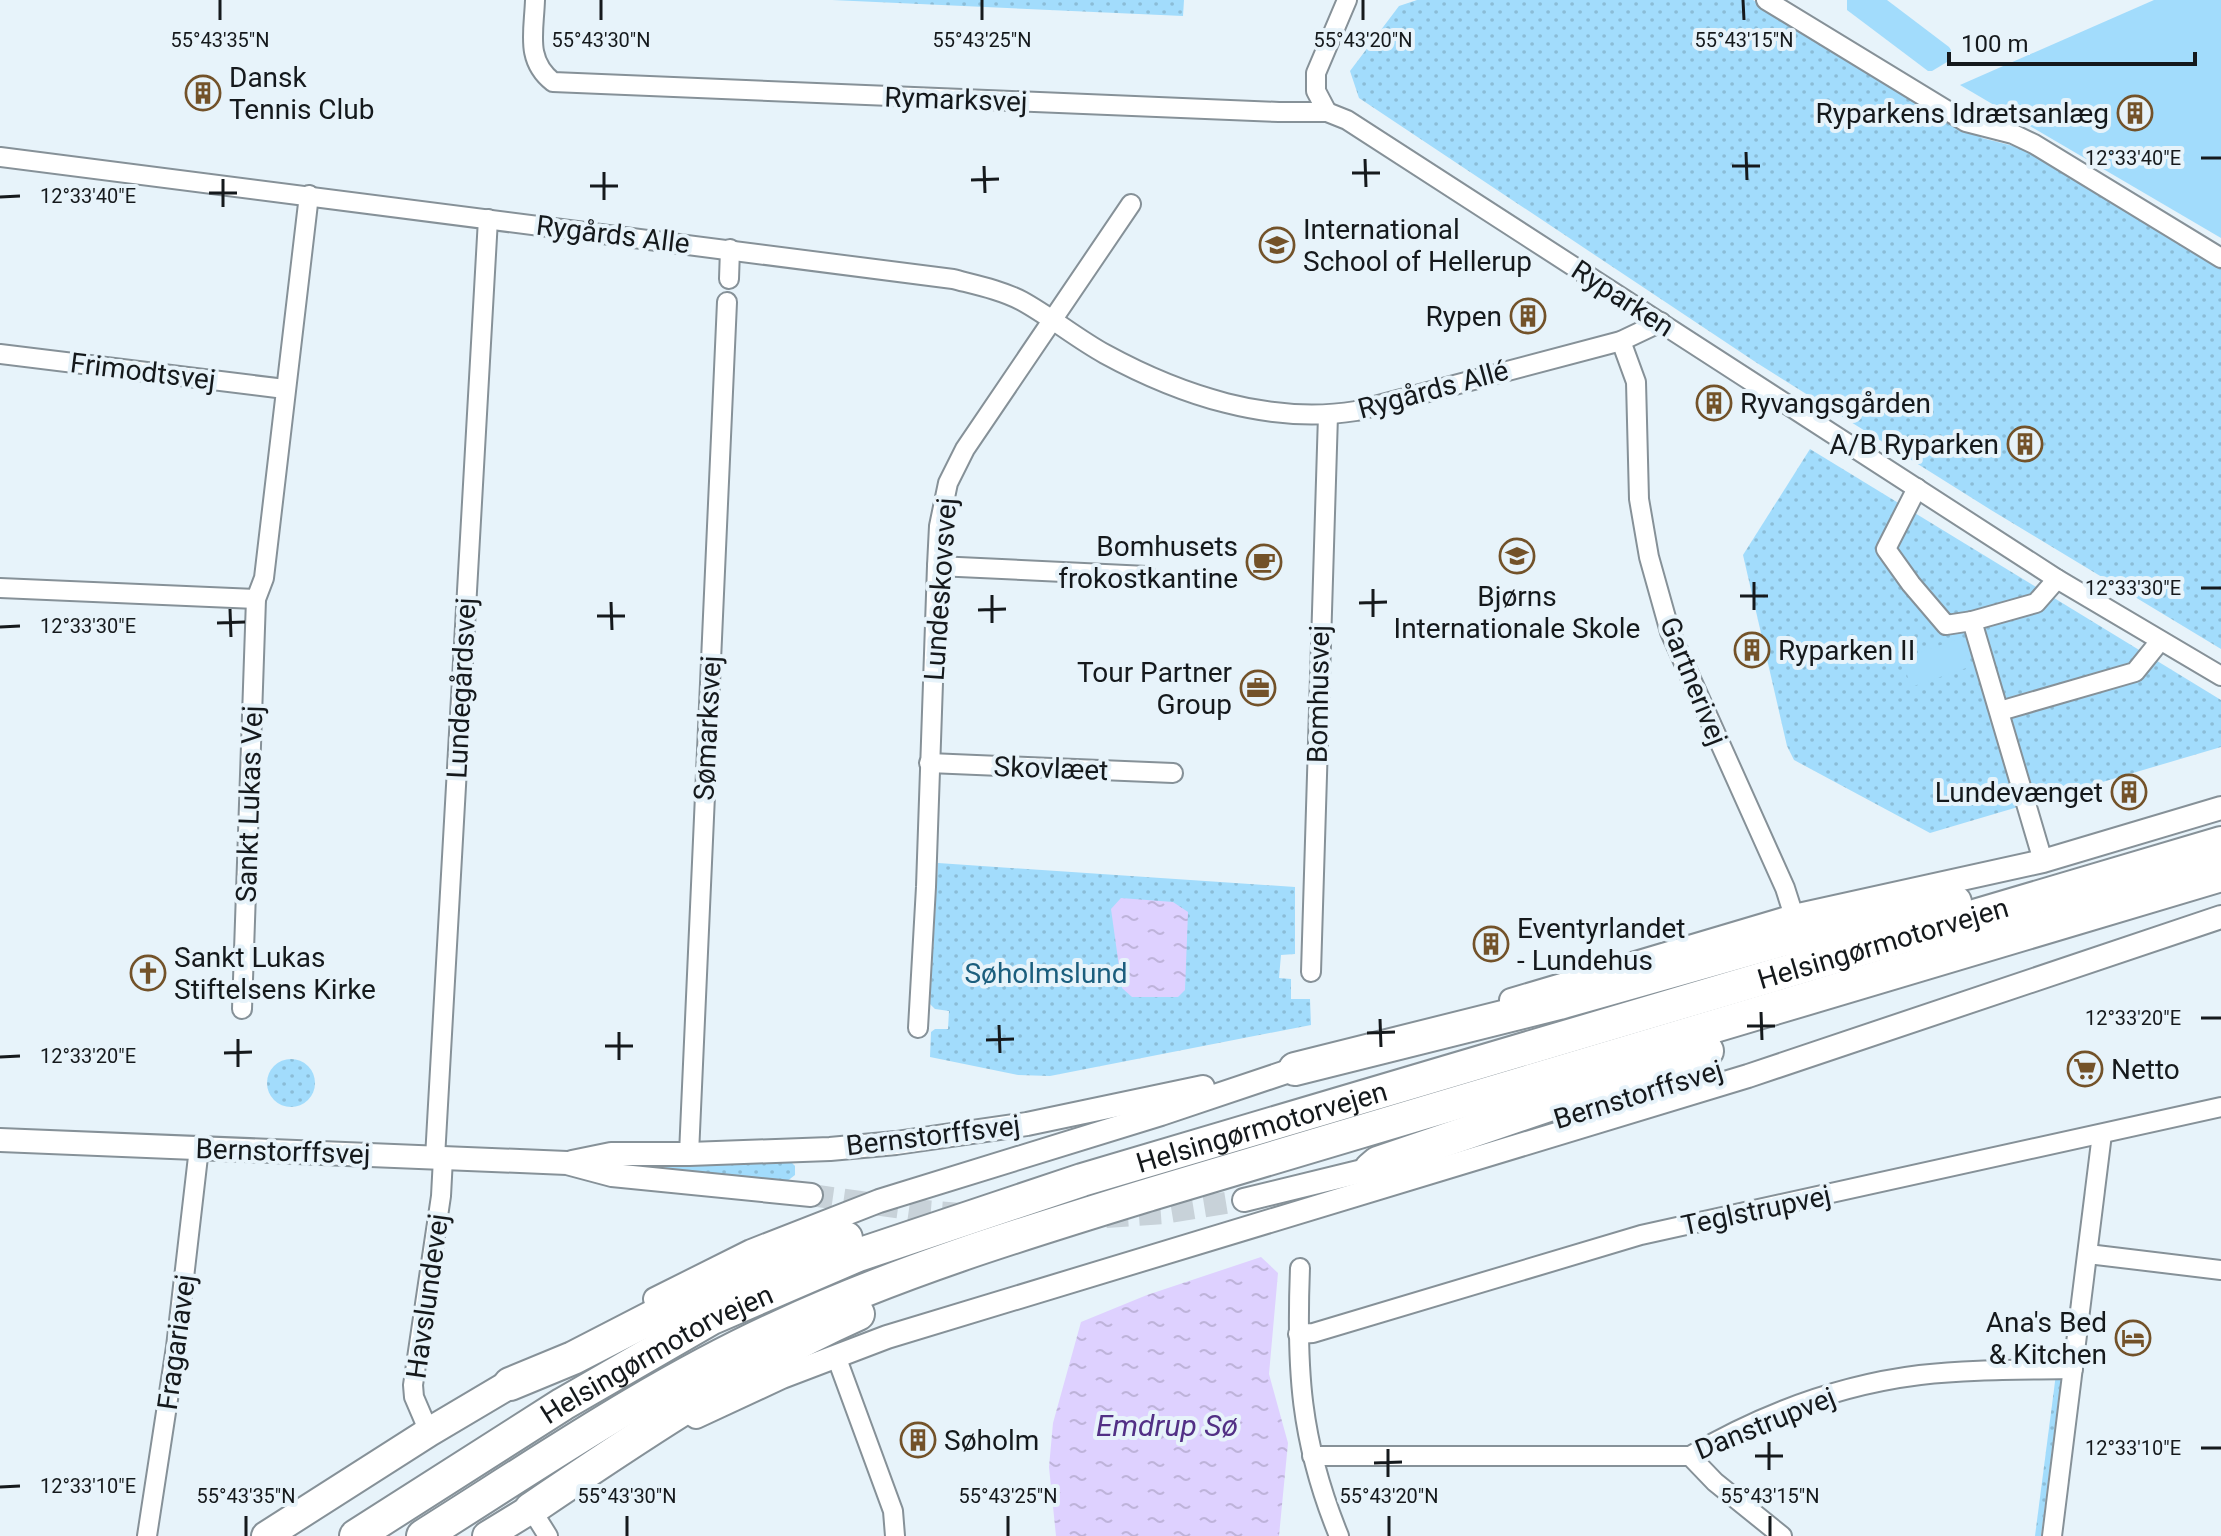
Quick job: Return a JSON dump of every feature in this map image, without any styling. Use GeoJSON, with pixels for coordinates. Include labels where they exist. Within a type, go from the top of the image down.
{"type":"FeatureCollection","features":[{"type":"Feature","properties":{"kind":"highway","name":"Helsingørmotorvejen"},"geometry":{"type":"LineString","coordinates":[[356,1536],[563,1404],[712,1318],[858,1255],[969,1216],[1197,1146],[2221,843]]}},
{"type":"Feature","properties":{"kind":"highway","name":"Helsingørmotorvejen"},"geometry":{"type":"LineString","coordinates":[[423,1536],[645,1397],[777,1328],[912,1271],[1151,1194],[2221,875]]}},
{"type":"Feature","properties":{"kind":"highway"},"geometry":{"type":"LineString","coordinates":[[1295,1069],[1476,1025],[1836,927],[1941,905],[2112,876]]}},
{"type":"Feature","properties":{"kind":"highway"},"geometry":{"type":"LineString","coordinates":[[1371,1169],[1378,1163],[1776,1028],[1903,971]]}},
{"type":"Feature","properties":{"kind":"highway"},"geometry":{"type":"LineString","coordinates":[[510,1384],[573,1358],[672,1307],[760,1270],[895,1220],[962,1199],[1197,1146]]}},
{"type":"Feature","properties":{"kind":"highway"},"geometry":{"type":"LineString","coordinates":[[531,1509],[667,1418],[786,1350],[855,1316],[1151,1194]]}},
{"type":"Feature","properties":{"kind":"main road"},"geometry":{"type":"LineString","coordinates":[[266,1536],[510,1384]]}},
{"type":"Feature","properties":{"kind":"main road"},"geometry":{"type":"LineString","coordinates":[[487,1536],[531,1509]]}},
{"type":"Feature","properties":{"kind":"street","name":"Rymarksvej"},"geometry":{"type":"LineString","coordinates":[[535,0],[533,56],[541,73],[553,82],[1327,112]]}},
{"type":"Feature","properties":{"kind":"street"},"geometry":{"type":"LineString","coordinates":[[1327,112],[1316,91],[1316,73],[1347,0]]}},
{"type":"Feature","properties":{"kind":"street"},"geometry":{"type":"LineString","coordinates":[[1766,0],[1966,122],[2013,134],[2034,144],[2221,258]]}},
{"type":"Feature","properties":{"kind":"street","name":"Ryparken"},"geometry":{"type":"LineString","coordinates":[[1327,112],[1347,120],[2057,579],[2221,676]]}},
{"type":"Feature","properties":{"kind":"street","name":"Rygårds Alle"},"geometry":{"type":"LineString","coordinates":[[0,157],[953,279],[1020,300],[1104,353],[1173,387],[1201,396]]}},
{"type":"Feature","properties":{"kind":"street","name":"Sankt Lukas Vej"},"geometry":{"type":"LineString","coordinates":[[242,1009],[256,599],[264,578],[309,195]]}},
{"type":"Feature","properties":{"kind":"street","name":"Lundeskovsvej"},"geometry":{"type":"LineString","coordinates":[[918,1028],[939,526],[948,483],[985,416],[1131,204]]}},
{"type":"Feature","properties":{"kind":"street","name":"Lundegårdsvej"},"geometry":{"type":"LineString","coordinates":[[439,1158],[488,219]]}},
{"type":"Feature","properties":{"kind":"street"},"geometry":{"type":"LineString","coordinates":[[729,279],[730,249]]}},
{"type":"Feature","properties":{"kind":"street","name":"Sømarksvej"},"geometry":{"type":"LineString","coordinates":[[689,1154],[727,302]]}},
{"type":"Feature","properties":{"kind":"street","name":"Rygårds Allé"},"geometry":{"type":"LineString","coordinates":[[1201,396],[1255,409],[1328,415],[1356,411],[1621,341],[1661,322]]}},
{"type":"Feature","properties":{"kind":"street","name":"Gartnerivej"},"geometry":{"type":"LineString","coordinates":[[1621,341],[1636,382],[1639,499],[1649,557],[1670,632],[1785,888],[1794,916]]}},
{"type":"Feature","properties":{"kind":"street","name":"Frimodtsvej"},"geometry":{"type":"LineString","coordinates":[[0,354],[285,389]]}},
{"type":"Feature","properties":{"kind":"street","name":"Bomhusvej"},"geometry":{"type":"LineString","coordinates":[[1311,972],[1328,415]]}},
{"type":"Feature","properties":{"kind":"street"},"geometry":{"type":"LineString","coordinates":[[1917,488],[1886,549],[1946,625],[2036,603],[2057,579]]}},
{"type":"Feature","properties":{"kind":"street"},"geometry":{"type":"LineString","coordinates":[[937,566],[1147,576]]}},
{"type":"Feature","properties":{"kind":"street"},"geometry":{"type":"LineString","coordinates":[[0,588],[256,599]]}},
{"type":"Feature","properties":{"kind":"street"},"geometry":{"type":"LineString","coordinates":[[1972,621],[2043,861]]}},
{"type":"Feature","properties":{"kind":"street"},"geometry":{"type":"LineString","coordinates":[[2000,711],[2135,672],[2160,641]]}},
{"type":"Feature","properties":{"kind":"street","name":"Skovlæet"},"geometry":{"type":"LineString","coordinates":[[929,763],[1173,773]]}},
{"type":"Feature","properties":{"kind":"street"},"geometry":{"type":"LineString","coordinates":[[510,1384],[611,1321],[751,1251],[930,1184],[1161,1114],[1458,1015],[1794,916],[2043,861],[2221,808]]}},
{"type":"Feature","properties":{"kind":"street"},"geometry":{"type":"LineString","coordinates":[[548,1536],[531,1509],[674,1428],[769,1383],[836,1356],[945,1319],[1748,1076],[2221,917]]}},
{"type":"Feature","properties":{"kind":"street","name":"Bernstorffsvej"},"geometry":{"type":"LineString","coordinates":[[1244,1200],[1371,1169],[1380,1173],[1743,1062],[2033,980]]}},
{"type":"Feature","properties":{"kind":"street","name":"Bernstorffsvej"},"geometry":{"type":"LineString","coordinates":[[567,1163],[611,1154],[830,1149],[963,1134],[1295,1069]]}},
{"type":"Feature","properties":{"kind":"street","name":"Teglstrupvej"},"geometry":{"type":"LineString","coordinates":[[1298,1334],[1313,1333],[1641,1235],[2221,1107]]}},
{"type":"Feature","properties":{"kind":"street"},"geometry":{"type":"LineString","coordinates":[[2052,1536],[2102,1134]]}},
{"type":"Feature","properties":{"kind":"street","name":"Bernstorffsvej"},"geometry":{"type":"LineString","coordinates":[[0,1140],[567,1163],[612,1175],[811,1195]]}},
{"type":"Feature","properties":{"kind":"street","name":"Fragariavej"},"geometry":{"type":"LineString","coordinates":[[147,1536],[178,1332],[199,1148]]}},
{"type":"Feature","properties":{"kind":"street","name":"Havslundevej"},"geometry":{"type":"LineString","coordinates":[[429,1432],[414,1397],[413,1385],[441,1196],[439,1158]]}},
{"type":"Feature","properties":{"kind":"street"},"geometry":{"type":"LineString","coordinates":[[2088,1254],[2221,1270]]}},
{"type":"Feature","properties":{"kind":"street"},"geometry":{"type":"LineString","coordinates":[[1300,1268],[1298,1334],[1301,1400],[1312,1456],[1339,1536]]}},
{"type":"Feature","properties":{"kind":"street"},"geometry":{"type":"LineString","coordinates":[[836,1356],[893,1511],[895,1536]]}},
{"type":"Feature","properties":{"kind":"street","name":"Danstrupvej"},"geometry":{"type":"LineString","coordinates":[[1312,1456],[1690,1456],[1725,1436],[1842,1390],[1920,1375],[2073,1369]]}},
{"type":"Feature","properties":{"kind":"street"},"geometry":{"type":"LineString","coordinates":[[1690,1456],[1715,1482],[1782,1536]]}},
{"type":"Feature","properties":{"kind":"green space"},"geometry":{"type":"Polygon","coordinates":[[[832,0],[1184,0],[1183,16],[832,0]]]}},
{"type":"Feature","properties":{"kind":"green space"},"geometry":{"type":"Polygon","coordinates":[[[1417,0],[1753,0],[1982,138],[2033,151],[2221,266],[2221,649],[1757,363],[1359,98],[1350,71],[1399,6],[1417,0]]]}},
{"type":"Feature","properties":{"kind":"green space"},"geometry":{"type":"Polygon","coordinates":[[[1847,0],[1887,0],[1949,47],[1947,62],[1928,71],[1847,10],[1847,0]]]}},
{"type":"Feature","properties":{"kind":"green space"},"geometry":{"type":"Polygon","coordinates":[[[2154,0],[2221,0],[2221,238],[1960,85],[2154,0]]]}},
{"type":"Feature","properties":{"kind":"green space"},"geometry":{"type":"Polygon","coordinates":[[[1810,449],[2221,700],[2221,747],[1930,833],[1794,760],[1787,746],[1743,555],[1810,449]]]}},
{"type":"Feature","properties":{"kind":"green space"},"geometry":{"type":"Polygon","coordinates":[[[1963,637],[1972,666],[1911,687],[1902,659],[1963,637]]]}},
{"type":"Feature","properties":{"kind":"green space","name":"Søholmslund"},"geometry":{"type":"Polygon","coordinates":[[[938,863],[1295,887],[1295,954],[1281,955],[1279,978],[1291,979],[1291,999],[1310,999],[1311,1025],[1050,1076],[1018,1075],[930,1057],[931,1032],[948,1029],[949,1011],[935,1009],[930,1004],[938,863]]]}},
{"type":"Feature","properties":{"kind":"green space"},"geometry":{"type":"Polygon","coordinates":[[[291,1059],[300,1060],[308,1066],[314,1074],[314,1092],[308,1100],[300,1106],[291,1107],[282,1106],[274,1100],[268,1092],[267,1083],[268,1074],[274,1066],[282,1060],[291,1059]]]}},
{"type":"Feature","properties":{"kind":"green space"},"geometry":{"type":"Polygon","coordinates":[[[790,1161],[795,1166],[795,1175],[786,1182],[611,1164],[790,1161]]]}},
{"type":"Feature","properties":{"kind":"green space"},"geometry":{"type":"Polygon","coordinates":[[[2056,1374],[2061,1378],[2041,1536],[2035,1536],[2056,1374]]]}},
{"type":"Feature","properties":{"kind":"water"},"geometry":{"type":"Polygon","coordinates":[[[1121,898],[1173,902],[1188,912],[1185,990],[1178,997],[1132,997],[1122,988],[1111,909],[1121,898]]]}},
{"type":"Feature","properties":{"kind":"water","name":"Emdrup Sø"},"geometry":{"type":"Polygon","coordinates":[[[1261,1257],[1278,1273],[1269,1374],[1288,1443],[1279,1536],[1056,1536],[1049,1467],[1053,1423],[1081,1322],[1147,1295],[1261,1257]]]}},
{"type":"Feature","properties":{"kind":"tunnel"},"geometry":{"type":"LineString","coordinates":[[811,1195],[924,1211],[1048,1221]]}},
{"type":"Feature","properties":{"kind":"tunnel"},"geometry":{"type":"LineString","coordinates":[[1106,1217],[1164,1213],[1244,1200]]}},
{"type":"Feature","properties":{"kind":"place","name":"Dansk Tennis Club"},"geometry":{"type":"Point","coordinates":[203,93]}},
{"type":"Feature","properties":{"kind":"place","name":"Ryparkens Idrætsanlæg"},"geometry":{"type":"Point","coordinates":[2135,113]}},
{"type":"Feature","properties":{"kind":"place","name":"International School of Hellerup"},"geometry":{"type":"Point","coordinates":[1277,245]}},
{"type":"Feature","properties":{"kind":"place","name":"Rypen"},"geometry":{"type":"Point","coordinates":[1528,316]}},
{"type":"Feature","properties":{"kind":"place","name":"Ryvangsgården"},"geometry":{"type":"Point","coordinates":[1714,403]}},
{"type":"Feature","properties":{"kind":"place","name":"A/B Ryparken"},"geometry":{"type":"Point","coordinates":[2025,444]}},
{"type":"Feature","properties":{"kind":"place","name":"Bjørns Internationale Skole"},"geometry":{"type":"Point","coordinates":[1517,556]}},
{"type":"Feature","properties":{"kind":"place","name":"Bomhusets frokostkantine"},"geometry":{"type":"Point","coordinates":[1264,562]}},
{"type":"Feature","properties":{"kind":"place","name":"Ryparken II"},"geometry":{"type":"Point","coordinates":[1752,650]}},
{"type":"Feature","properties":{"kind":"place","name":"Tour Partner Group"},"geometry":{"type":"Point","coordinates":[1258,688]}},
{"type":"Feature","properties":{"kind":"place","name":"Lundevænget"},"geometry":{"type":"Point","coordinates":[2129,792]}},
{"type":"Feature","properties":{"kind":"place","name":"Eventyrlandet - Lundehus"},"geometry":{"type":"Point","coordinates":[1491,944]}},
{"type":"Feature","properties":{"kind":"place","name":"Sankt Lukas Stiftelsens Kirke"},"geometry":{"type":"Point","coordinates":[148,973]}},
{"type":"Feature","properties":{"kind":"place","name":"Netto"},"geometry":{"type":"Point","coordinates":[2085,1069]}},
{"type":"Feature","properties":{"kind":"place","name":"Ana's Bed & Kitchen"},"geometry":{"type":"Point","coordinates":[2133,1338]}},
{"type":"Feature","properties":{"kind":"place","name":"Søholm"},"geometry":{"type":"Point","coordinates":[918,1440]}}]}
